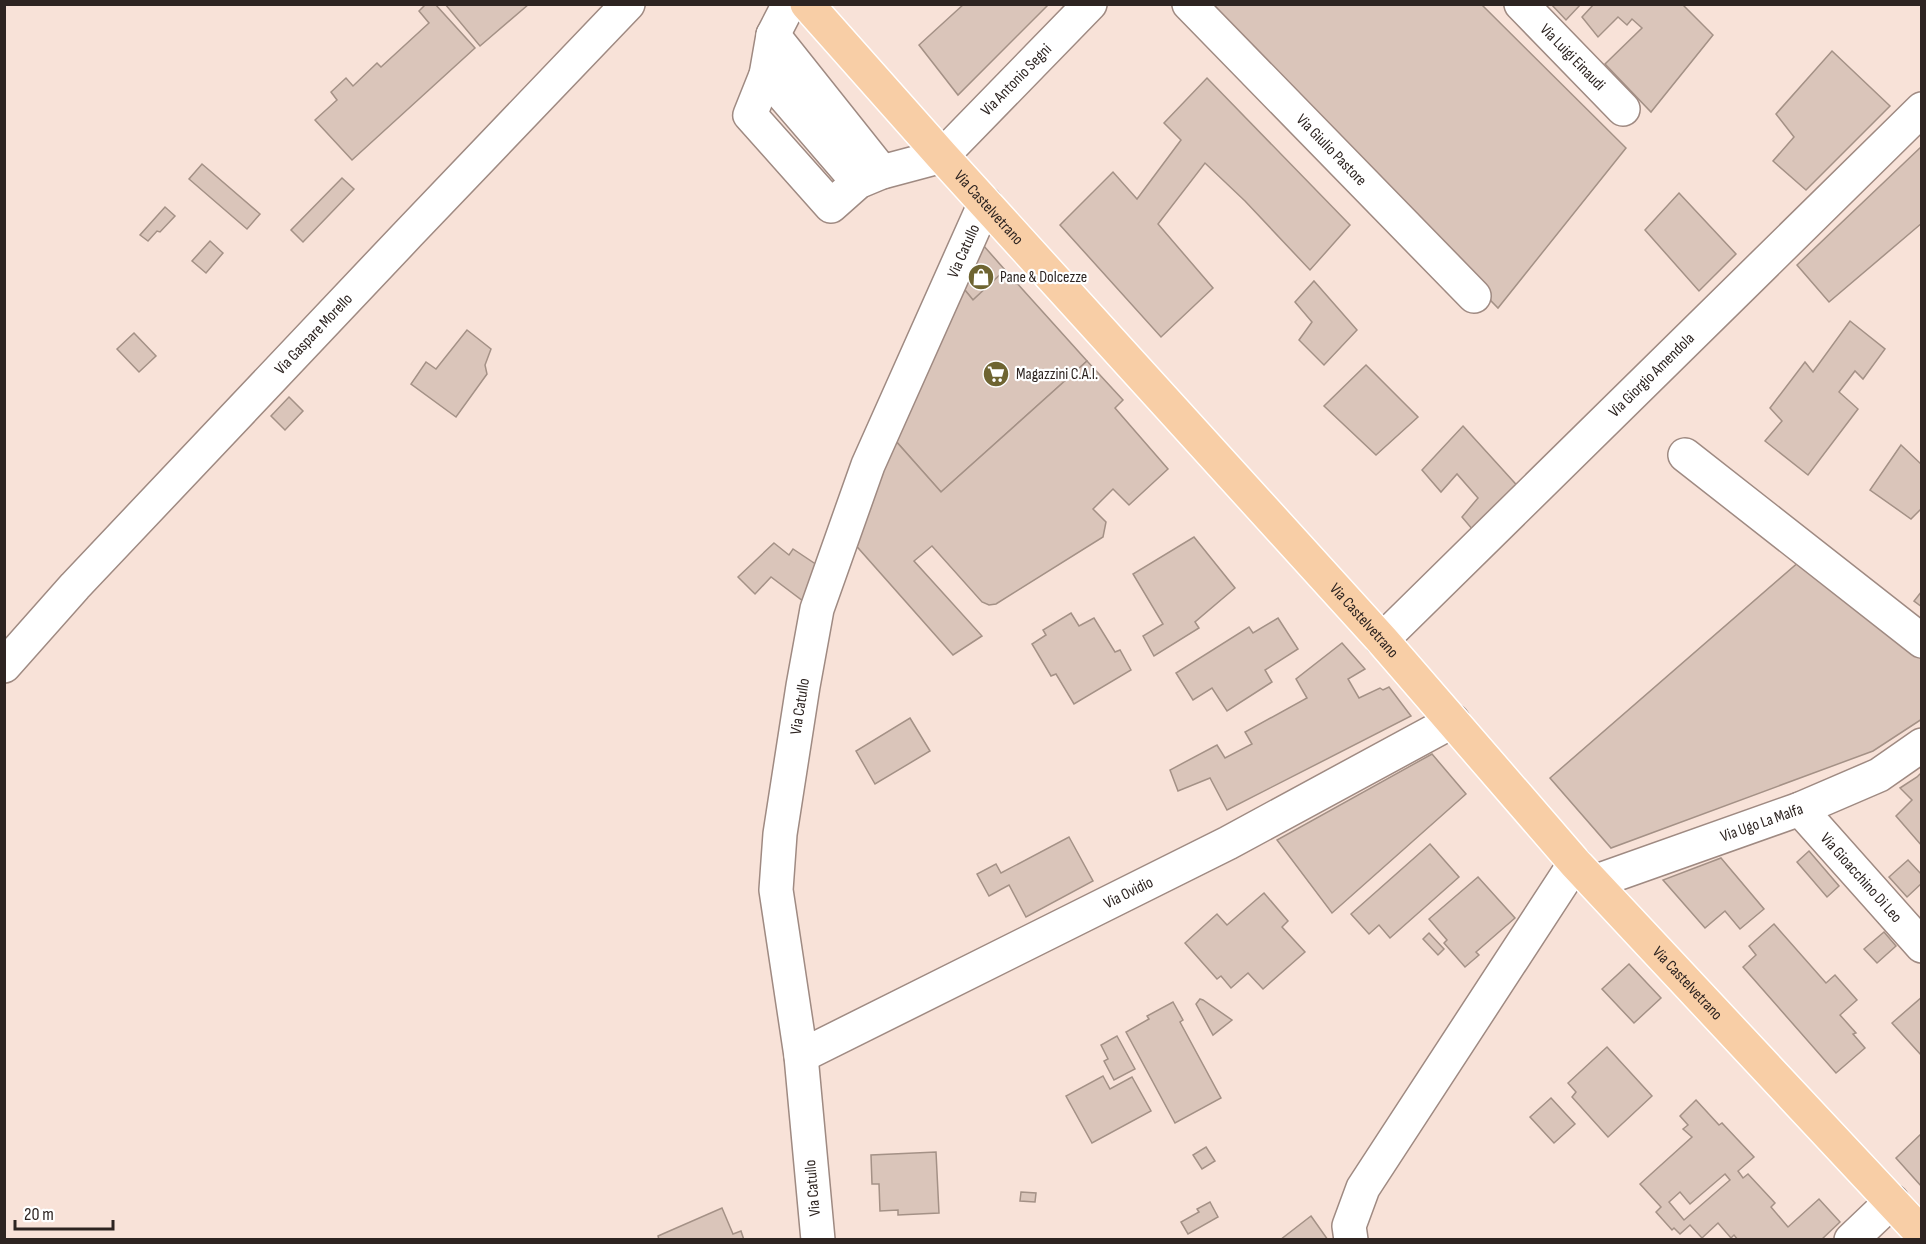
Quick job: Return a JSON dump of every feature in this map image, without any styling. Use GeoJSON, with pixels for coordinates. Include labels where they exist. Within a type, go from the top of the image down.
{"type":"FeatureCollection","features":[{"type":"Feature","properties":{"kind":"main road","name":"Via Castelvetrano"},"geometry":{"type":"LineString","coordinates":[[807,4],[1382,640],[1584,873],[1922,1234]]}},
{"type":"Feature","properties":{"kind":"street","name":"Via Gaspare Morello"},"geometry":{"type":"LineString","coordinates":[[4,666],[75,586],[628,4]]}},
{"type":"Feature","properties":{"kind":"street"},"geometry":{"type":"LineString","coordinates":[[789,4],[773,35],[766,75],[750,115],[831,206],[870,177],[942,156]]}},
{"type":"Feature","properties":{"kind":"street","name":"Via Antonio Segni"},"geometry":{"type":"LineString","coordinates":[[942,156],[1090,4]]}},
{"type":"Feature","properties":{"kind":"street","name":"Via Giulio Pastore"},"geometry":{"type":"LineString","coordinates":[[1189,4],[1474,296]]}},
{"type":"Feature","properties":{"kind":"street","name":"Via Luigi Einaudi"},"geometry":{"type":"LineString","coordinates":[[1521,4],[1623,109]]}},
{"type":"Feature","properties":{"kind":"street"},"geometry":{"type":"LineString","coordinates":[[773,35],[870,177]]}},
{"type":"Feature","properties":{"kind":"street","name":"Via Giorgio Amendola"},"geometry":{"type":"LineString","coordinates":[[1382,640],[1922,109]]}},
{"type":"Feature","properties":{"kind":"street","name":"Via Catullo"},"geometry":{"type":"LineString","coordinates":[[818,1239],[801,1056],[776,890],[780,834],[803,686],[818,609],[868,465],[986,204]]}},
{"type":"Feature","properties":{"kind":"street"},"geometry":{"type":"LineString","coordinates":[[1685,455],[1922,641]]}},
{"type":"Feature","properties":{"kind":"street","name":"Via Ovidio"},"geometry":{"type":"LineString","coordinates":[[801,1056],[1228,843],[1453,721]]}},
{"type":"Feature","properties":{"kind":"street","name":"Via Ugo La Malfa"},"geometry":{"type":"LineString","coordinates":[[1584,873],[1800,809],[1879,775],[1922,745]]}},
{"type":"Feature","properties":{"kind":"street","name":"Via Gioacchino Di Leo"},"geometry":{"type":"LineString","coordinates":[[1800,809],[1922,946]]}},
{"type":"Feature","properties":{"kind":"street"},"geometry":{"type":"LineString","coordinates":[[1351,1239],[1349,1226],[1363,1188],[1584,873]]}},
{"type":"Feature","properties":{"kind":"street"},"geometry":{"type":"LineString","coordinates":[[1851,1239],[1892,1202]]}},
{"type":"Feature","properties":{"kind":"building"},"geometry":{"type":"Polygon","coordinates":[[[426,4],[435,4],[475,48],[352,160],[315,120],[337,100],[331,92],[346,78],[353,86],[377,63],[381,67],[429,23],[419,11],[426,4]]]}},
{"type":"Feature","properties":{"kind":"building"},"geometry":{"type":"Polygon","coordinates":[[[445,4],[529,4],[480,46],[445,4]]]}},
{"type":"Feature","properties":{"kind":"building"},"geometry":{"type":"Polygon","coordinates":[[[964,4],[1049,4],[958,95],[919,45],[964,4]]]}},
{"type":"Feature","properties":{"kind":"building"},"geometry":{"type":"Polygon","coordinates":[[[1201,4],[1481,4],[1626,148],[1498,308],[1201,4]]]}},
{"type":"Feature","properties":{"kind":"building"},"geometry":{"type":"Polygon","coordinates":[[[1551,4],[1581,4],[1566,20],[1551,4]]]}},
{"type":"Feature","properties":{"kind":"building"},"geometry":{"type":"Polygon","coordinates":[[[1594,4],[1682,4],[1713,35],[1651,112],[1605,64],[1642,28],[1632,19],[1627,25],[1618,17],[1598,37],[1582,17],[1594,4]]]}},
{"type":"Feature","properties":{"kind":"building"},"geometry":{"type":"Polygon","coordinates":[[[1832,51],[1890,106],[1806,190],[1773,161],[1794,137],[1776,114],[1832,51]]]}},
{"type":"Feature","properties":{"kind":"building"},"geometry":{"type":"Polygon","coordinates":[[[1207,78],[1350,225],[1310,270],[1245,201],[1205,163],[1158,224],[1213,288],[1161,337],[1060,225],[1113,172],[1137,199],[1181,140],[1164,123],[1207,78]]]}},
{"type":"Feature","properties":{"kind":"building"},"geometry":{"type":"Polygon","coordinates":[[[1922,146],[1922,223],[1829,302],[1797,265],[1922,146]]]}},
{"type":"Feature","properties":{"kind":"building"},"geometry":{"type":"Polygon","coordinates":[[[202,164],[260,214],[247,229],[189,179],[202,164]]]}},
{"type":"Feature","properties":{"kind":"building"},"geometry":{"type":"Polygon","coordinates":[[[342,178],[354,189],[303,242],[291,230],[342,178]]]}},
{"type":"Feature","properties":{"kind":"building"},"geometry":{"type":"Polygon","coordinates":[[[1679,193],[1736,254],[1699,291],[1645,230],[1679,193]]]}},
{"type":"Feature","properties":{"kind":"building"},"geometry":{"type":"Polygon","coordinates":[[[165,207],[175,216],[148,241],[140,235],[165,207]]]}},
{"type":"Feature","properties":{"kind":"building"},"geometry":{"type":"Polygon","coordinates":[[[210,241],[223,253],[206,273],[192,261],[210,241]]]}},
{"type":"Feature","properties":{"kind":"building","name":"Pane & Dolcezze"},"geometry":{"type":"Polygon","coordinates":[[[983,245],[1005,270],[973,300],[960,284],[983,245]]]}},
{"type":"Feature","properties":{"kind":"building","name":"Magazzini C.A.I."},"geometry":{"type":"Polygon","coordinates":[[[1005,270],[1087,361],[941,492],[894,439],[960,284],[973,300],[1005,270]]]}},
{"type":"Feature","properties":{"kind":"building"},"geometry":{"type":"Polygon","coordinates":[[[1314,281],[1357,330],[1324,365],[1299,340],[1312,322],[1295,302],[1314,281]]]}},
{"type":"Feature","properties":{"kind":"building"},"geometry":{"type":"Polygon","coordinates":[[[1850,321],[1885,349],[1863,379],[1855,371],[1839,392],[1858,409],[1808,475],[1765,441],[1782,421],[1770,408],[1805,362],[1813,372],[1850,321]]]}},
{"type":"Feature","properties":{"kind":"building"},"geometry":{"type":"Polygon","coordinates":[[[467,330],[491,349],[485,365],[487,374],[456,417],[411,384],[426,362],[436,369],[467,330]]]}},
{"type":"Feature","properties":{"kind":"building"},"geometry":{"type":"Polygon","coordinates":[[[134,333],[156,356],[139,372],[117,349],[134,333]]]}},
{"type":"Feature","properties":{"kind":"building"},"geometry":{"type":"Polygon","coordinates":[[[1087,361],[1123,400],[1115,408],[1168,469],[1129,505],[1113,489],[1093,509],[1106,522],[1103,537],[996,604],[989,605],[982,602],[932,546],[914,561],[982,636],[953,655],[852,541],[894,439],[941,492],[1087,361]]]}},
{"type":"Feature","properties":{"kind":"building"},"geometry":{"type":"Polygon","coordinates":[[[1366,365],[1418,417],[1376,455],[1324,406],[1366,365]]]}},
{"type":"Feature","properties":{"kind":"building"},"geometry":{"type":"Polygon","coordinates":[[[289,397],[303,411],[285,430],[271,416],[289,397]]]}},
{"type":"Feature","properties":{"kind":"building"},"geometry":{"type":"Polygon","coordinates":[[[1463,426],[1523,492],[1478,536],[1462,517],[1478,498],[1457,474],[1441,492],[1422,470],[1463,426]]]}},
{"type":"Feature","properties":{"kind":"building"},"geometry":{"type":"Polygon","coordinates":[[[1901,445],[1922,465],[1922,508],[1911,519],[1870,490],[1901,445]]]}},
{"type":"Feature","properties":{"kind":"building"},"geometry":{"type":"Polygon","coordinates":[[[1194,537],[1235,588],[1195,622],[1199,628],[1154,656],[1143,636],[1163,624],[1133,574],[1194,537]]]}},
{"type":"Feature","properties":{"kind":"building"},"geometry":{"type":"Polygon","coordinates":[[[774,543],[789,555],[793,549],[817,565],[803,601],[771,577],[755,594],[738,577],[774,543]]]}},
{"type":"Feature","properties":{"kind":"building"},"geometry":{"type":"Polygon","coordinates":[[[1800,561],[1922,656],[1922,719],[1873,751],[1611,848],[1550,778],[1800,561]]]}},
{"type":"Feature","properties":{"kind":"building"},"geometry":{"type":"Polygon","coordinates":[[[1922,591],[1922,607],[1914,601],[1922,591]]]}},
{"type":"Feature","properties":{"kind":"building"},"geometry":{"type":"Polygon","coordinates":[[[1071,613],[1079,626],[1094,618],[1115,652],[1120,650],[1131,670],[1074,704],[1056,674],[1051,676],[1032,644],[1046,635],[1043,630],[1071,613]]]}},
{"type":"Feature","properties":{"kind":"building"},"geometry":{"type":"Polygon","coordinates":[[[1278,618],[1298,649],[1265,670],[1272,682],[1227,711],[1212,688],[1193,700],[1176,673],[1249,627],[1253,633],[1278,618]]]}},
{"type":"Feature","properties":{"kind":"building"},"geometry":{"type":"Polygon","coordinates":[[[1342,643],[1365,669],[1348,679],[1359,698],[1380,688],[1383,690],[1389,687],[1411,716],[1227,810],[1210,778],[1178,791],[1170,770],[1217,745],[1225,758],[1252,744],[1245,732],[1307,698],[1296,679],[1342,643]]]}},
{"type":"Feature","properties":{"kind":"building"},"geometry":{"type":"Polygon","coordinates":[[[910,718],[930,751],[875,784],[856,751],[910,718]]]}},
{"type":"Feature","properties":{"kind":"building"},"geometry":{"type":"Polygon","coordinates":[[[1432,754],[1466,794],[1332,913],[1277,840],[1432,754]]]}},
{"type":"Feature","properties":{"kind":"building"},"geometry":{"type":"Polygon","coordinates":[[[1922,772],[1922,846],[1896,816],[1912,800],[1900,788],[1922,772]]]}},
{"type":"Feature","properties":{"kind":"building"},"geometry":{"type":"Polygon","coordinates":[[[1069,837],[1093,881],[1026,917],[1009,885],[989,896],[977,874],[996,864],[1001,873],[1069,837]]]}},
{"type":"Feature","properties":{"kind":"building"},"geometry":{"type":"Polygon","coordinates":[[[1430,844],[1459,877],[1390,938],[1379,925],[1369,934],[1351,914],[1430,844]]]}},
{"type":"Feature","properties":{"kind":"building"},"geometry":{"type":"Polygon","coordinates":[[[1809,851],[1839,886],[1827,897],[1797,862],[1809,851]]]}},
{"type":"Feature","properties":{"kind":"building"},"geometry":{"type":"Polygon","coordinates":[[[1721,858],[1764,909],[1740,929],[1725,911],[1705,928],[1663,880],[1721,858]]]}},
{"type":"Feature","properties":{"kind":"building"},"geometry":{"type":"Polygon","coordinates":[[[1908,860],[1922,875],[1922,883],[1907,897],[1889,877],[1908,860]]]}},
{"type":"Feature","properties":{"kind":"building"},"geometry":{"type":"Polygon","coordinates":[[[1478,877],[1515,918],[1476,952],[1479,955],[1465,967],[1444,943],[1447,940],[1429,919],[1478,877]]]}},
{"type":"Feature","properties":{"kind":"building"},"geometry":{"type":"Polygon","coordinates":[[[1264,893],[1288,921],[1282,927],[1305,952],[1263,989],[1248,973],[1231,988],[1221,976],[1217,979],[1185,943],[1217,914],[1227,925],[1264,893]]]}},
{"type":"Feature","properties":{"kind":"building"},"geometry":{"type":"Polygon","coordinates":[[[1774,924],[1826,983],[1835,975],[1857,1000],[1840,1015],[1856,1033],[1853,1034],[1865,1048],[1836,1073],[1743,967],[1756,955],[1749,946],[1774,924]]]}},
{"type":"Feature","properties":{"kind":"building"},"geometry":{"type":"Polygon","coordinates":[[[1884,932],[1896,946],[1877,963],[1864,949],[1884,932]]]}},
{"type":"Feature","properties":{"kind":"building"},"geometry":{"type":"Polygon","coordinates":[[[1429,933],[1444,949],[1438,955],[1423,939],[1429,933]]]}},
{"type":"Feature","properties":{"kind":"building"},"geometry":{"type":"Polygon","coordinates":[[[1629,964],[1661,998],[1634,1023],[1602,989],[1629,964]]]}},
{"type":"Feature","properties":{"kind":"building"},"geometry":{"type":"Polygon","coordinates":[[[1922,997],[1922,1056],[1892,1023],[1922,997]]]}},
{"type":"Feature","properties":{"kind":"building"},"geometry":{"type":"Polygon","coordinates":[[[1200,999],[1232,1020],[1213,1035],[1196,1004],[1200,999]]]}},
{"type":"Feature","properties":{"kind":"building"},"geometry":{"type":"Polygon","coordinates":[[[1173,1002],[1183,1020],[1180,1022],[1221,1098],[1175,1123],[1126,1032],[1149,1019],[1147,1016],[1173,1002]]]}},
{"type":"Feature","properties":{"kind":"building"},"geometry":{"type":"Polygon","coordinates":[[[1117,1036],[1135,1069],[1114,1080],[1104,1061],[1108,1059],[1101,1045],[1117,1036]]]}},
{"type":"Feature","properties":{"kind":"building"},"geometry":{"type":"Polygon","coordinates":[[[1607,1047],[1652,1096],[1608,1137],[1572,1097],[1576,1092],[1568,1083],[1607,1047]]]}},
{"type":"Feature","properties":{"kind":"building"},"geometry":{"type":"Polygon","coordinates":[[[1103,1076],[1110,1089],[1132,1077],[1151,1111],[1092,1143],[1066,1096],[1103,1076]]]}},
{"type":"Feature","properties":{"kind":"building"},"geometry":{"type":"Polygon","coordinates":[[[1551,1098],[1575,1124],[1554,1143],[1530,1117],[1551,1098]]]}},
{"type":"Feature","properties":{"kind":"building"},"geometry":{"type":"Polygon","coordinates":[[[1696,1100],[1719,1125],[1722,1123],[1754,1157],[1738,1171],[1743,1178],[1748,1174],[1775,1203],[1771,1207],[1788,1227],[1819,1199],[1840,1222],[1821,1240],[1738,1240],[1734,1235],[1731,1238],[1718,1223],[1702,1238],[1690,1225],[1680,1234],[1674,1228],[1672,1230],[1656,1212],[1661,1207],[1640,1184],[1692,1137],[1683,1129],[1688,1125],[1680,1116],[1696,1100]],[[1725,1174],[1690,1204],[1680,1192],[1669,1202],[1684,1220],[1730,1180],[1725,1174]]]}},
{"type":"Feature","properties":{"kind":"building"},"geometry":{"type":"Polygon","coordinates":[[[1922,1133],[1922,1187],[1896,1158],[1922,1133]]]}},
{"type":"Feature","properties":{"kind":"building"},"geometry":{"type":"Polygon","coordinates":[[[1206,1147],[1215,1161],[1202,1169],[1193,1155],[1206,1147]]]}},
{"type":"Feature","properties":{"kind":"building"},"geometry":{"type":"Polygon","coordinates":[[[936,1152],[939,1213],[898,1215],[898,1210],[880,1211],[879,1184],[872,1184],[871,1155],[936,1152]]]}},
{"type":"Feature","properties":{"kind":"building"},"geometry":{"type":"Polygon","coordinates":[[[1021,1192],[1036,1193],[1035,1202],[1020,1201],[1021,1192]]]}},
{"type":"Feature","properties":{"kind":"building"},"geometry":{"type":"Polygon","coordinates":[[[1210,1202],[1218,1217],[1188,1234],[1181,1222],[1199,1212],[1197,1209],[1210,1202]]]}},
{"type":"Feature","properties":{"kind":"building"},"geometry":{"type":"Polygon","coordinates":[[[722,1208],[733,1234],[741,1231],[744,1240],[659,1240],[658,1236],[722,1208]]]}},
{"type":"Feature","properties":{"kind":"building"},"geometry":{"type":"Polygon","coordinates":[[[1311,1216],[1328,1240],[1280,1240],[1311,1216]]]}},
{"type":"Feature","properties":{"kind":"place","name":"Pane & Dolcezze"},"geometry":{"type":"Point","coordinates":[981,277]}},
{"type":"Feature","properties":{"kind":"place","name":"Magazzini C.A.I."},"geometry":{"type":"Point","coordinates":[996,374]}}]}
